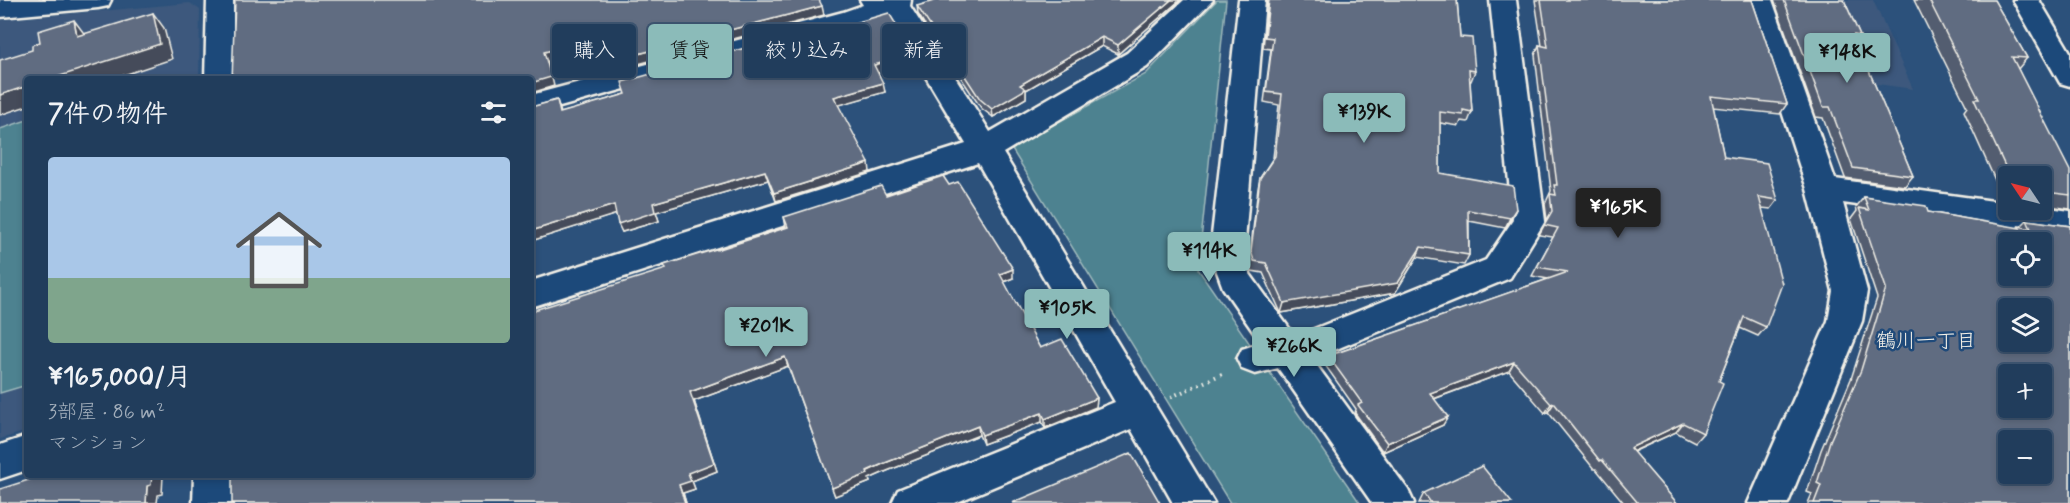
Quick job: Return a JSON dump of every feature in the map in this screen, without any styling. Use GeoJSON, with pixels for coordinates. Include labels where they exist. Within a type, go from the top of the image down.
{"type":"FeatureCollection","features":[{"type":"Feature","properties":{"kind":"street"},"geometry":{"type":"LineString","coordinates":[[0,8],[98,0]]}},
{"type":"Feature","properties":{"kind":"street"},"geometry":{"type":"LineString","coordinates":[[219,76],[220,0]]}},
{"type":"Feature","properties":{"kind":"street"},"geometry":{"type":"LineString","coordinates":[[534,293],[985,149],[1137,60],[1200,0]]}},
{"type":"Feature","properties":{"kind":"street"},"geometry":{"type":"LineString","coordinates":[[1252,0],[1227,253],[1235,279],[1271,355],[1394,503]]}},
{"type":"Feature","properties":{"kind":"street"},"geometry":{"type":"LineString","coordinates":[[1271,355],[1314,344],[1498,269],[1529,221],[1503,0]]}},
{"type":"Feature","properties":{"kind":"street"},"geometry":{"type":"LineString","coordinates":[[1759,0],[1823,189],[1850,291],[1845,321],[1768,503]]}},
{"type":"Feature","properties":{"kind":"street"},"geometry":{"type":"LineString","coordinates":[[2026,0],[2070,76]]}},
{"type":"Feature","properties":{"kind":"street"},"geometry":{"type":"LineString","coordinates":[[534,104],[853,18],[889,2],[900,11],[985,149],[1194,503]]}},
{"type":"Feature","properties":{"kind":"street"},"geometry":{"type":"LineString","coordinates":[[1823,189],[2070,223]]}},
{"type":"Feature","properties":{"kind":"street"},"geometry":{"type":"LineString","coordinates":[[912,503],[1139,409]]}},
{"type":"Feature","properties":{"kind":"street"},"geometry":{"type":"LineString","coordinates":[[0,462],[24,454]]}},
{"type":"Feature","properties":{"kind":"street"},"geometry":{"type":"LineString","coordinates":[[213,478],[213,503]]}},
{"type":"Feature","properties":{"kind":"path"},"geometry":{"type":"LineString","coordinates":[[1139,409],[1271,355]]}},
{"type":"Feature","properties":{"kind":"shaded area"},"geometry":{"type":"Polygon","coordinates":[[[1772,0],[1873,0],[1913,89],[1797,73],[1772,0]]]}},
{"type":"Feature","properties":{"kind":"shaded area"},"geometry":{"type":"Polygon","coordinates":[[[190,3],[200,10],[199,76],[24,76],[24,432],[0,439],[0,20],[190,3]]]}},
{"type":"Feature","properties":{"kind":"green space"},"geometry":{"type":"Polygon","coordinates":[[[1217,0],[1226,0],[1198,269],[1360,503],[1230,503],[1011,148],[1146,74],[1217,0]]]}},
{"type":"Feature","properties":{"kind":"green space"},"geometry":{"type":"Polygon","coordinates":[[[24,121],[24,386],[0,393],[0,129],[24,121]]]}},
{"type":"Feature","properties":{"kind":"building"},"geometry":{"type":"Polygon","coordinates":[[[235,0],[819,0],[822,6],[753,24],[744,24],[744,26],[732,29],[732,24],[648,24],[648,51],[636,55],[636,24],[552,24],[552,50],[544,52],[551,77],[534,82],[534,76],[232,76],[235,0]]]}},
{"type":"Feature","properties":{"kind":"building"},"geometry":{"type":"Polygon","coordinates":[[[937,0],[1171,0],[1118,45],[1102,37],[1020,85],[1026,89],[992,109],[980,99],[966,78],[966,24],[929,24],[917,6],[937,0]]]}},
{"type":"Feature","properties":{"kind":"building"},"geometry":{"type":"Polygon","coordinates":[[[1269,0],[1457,0],[1460,37],[1472,38],[1475,71],[1469,70],[1472,112],[1463,110],[1463,115],[1440,112],[1440,173],[1513,186],[1516,209],[1510,218],[1468,210],[1469,255],[1421,247],[1398,283],[1284,303],[1266,263],[1254,261],[1251,251],[1260,178],[1275,156],[1282,94],[1266,92],[1273,38],[1265,37],[1269,0]]]}},
{"type":"Feature","properties":{"kind":"building"},"geometry":{"type":"Polygon","coordinates":[[[1541,0],[1752,0],[1787,104],[1711,96],[1724,157],[1767,163],[1778,200],[1759,197],[1782,284],[1766,327],[1744,317],[1719,381],[1723,383],[1703,433],[1683,423],[1630,448],[1677,503],[1638,503],[1602,460],[1600,461],[1554,403],[1551,404],[1514,362],[1430,393],[1448,417],[1387,443],[1358,405],[1362,403],[1328,356],[1568,272],[1537,267],[1558,228],[1544,225],[1552,211],[1550,194],[1556,195],[1554,185],[1557,185],[1539,45],[1548,47],[1541,0]]]}},
{"type":"Feature","properties":{"kind":"building"},"geometry":{"type":"Polygon","coordinates":[[[1784,0],[1844,0],[1860,36],[1854,35],[1913,176],[1853,168],[1830,107],[1823,107],[1784,0]]]}},
{"type":"Feature","properties":{"kind":"building"},"geometry":{"type":"Polygon","coordinates":[[[1929,0],[1994,0],[2027,58],[2012,57],[2070,171],[2070,195],[2054,193],[2052,196],[2052,166],[2005,166],[1974,99],[1979,99],[1929,0]]]}},
{"type":"Feature","properties":{"kind":"building"},"geometry":{"type":"Polygon","coordinates":[[[153,13],[160,44],[60,76],[24,76],[24,87],[0,95],[0,60],[32,50],[32,45],[40,42],[38,31],[74,20],[77,36],[153,13]]]}},
{"type":"Feature","properties":{"kind":"building"},"geometry":{"type":"Polygon","coordinates":[[[889,13],[896,24],[882,24],[882,63],[874,65],[883,83],[834,97],[869,163],[774,193],[765,171],[653,203],[655,212],[618,224],[614,205],[534,230],[534,106],[557,100],[560,113],[626,94],[622,82],[648,75],[648,78],[732,78],[732,52],[744,48],[744,78],[870,78],[870,24],[851,24],[889,13]]]}},
{"type":"Feature","properties":{"kind":"building"},"geometry":{"type":"Polygon","coordinates":[[[943,176],[949,185],[958,182],[1013,269],[1000,274],[1040,348],[1062,339],[1097,398],[1045,419],[1042,413],[982,435],[978,426],[885,463],[867,471],[868,474],[832,488],[785,357],[690,392],[714,463],[688,473],[691,481],[679,485],[685,503],[232,503],[232,478],[534,478],[534,310],[666,269],[664,265],[788,227],[784,217],[881,186],[886,195],[943,176]]]}},
{"type":"Feature","properties":{"kind":"building"},"geometry":{"type":"Polygon","coordinates":[[[1864,197],[1926,206],[1928,212],[2020,228],[2019,226],[2031,229],[2027,220],[2070,226],[2070,503],[1814,503],[1821,485],[1817,483],[1830,441],[1861,370],[1886,288],[1859,208],[1869,210],[1864,197]]]}},
{"type":"Feature","properties":{"kind":"building"},"geometry":{"type":"Polygon","coordinates":[[[1131,453],[1160,503],[1012,503],[1131,453]]]}},
{"type":"Feature","properties":{"kind":"building"},"geometry":{"type":"Polygon","coordinates":[[[1482,466],[1512,503],[1431,503],[1424,493],[1482,466]]]}},
{"type":"Feature","properties":{"kind":"building"},"geometry":{"type":"Polygon","coordinates":[[[35,478],[152,478],[151,485],[147,486],[146,503],[0,503],[0,489],[35,478]]]}},
{"type":"Feature","properties":{"kind":"district","name":"鶴川一丁目"},"geometry":{"type":"Point","coordinates":[1926,340]}}]}
